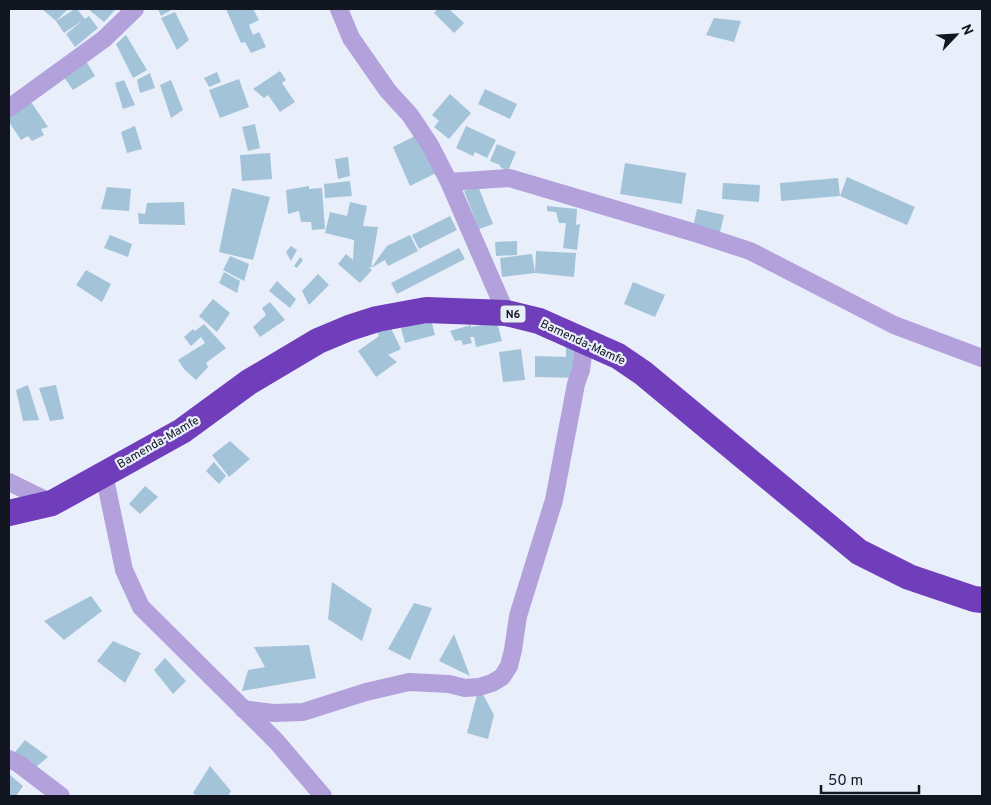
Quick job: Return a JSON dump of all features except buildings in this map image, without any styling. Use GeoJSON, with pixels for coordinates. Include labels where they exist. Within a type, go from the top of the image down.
{"type":"FeatureCollection","features":[{"type":"Feature","properties":{"kind":"highway","name":"Bamenda-Mamfe"},"geometry":{"type":"LineString","coordinates":[[9,513],[52,504],[182,431],[257,378],[318,341],[349,328],[377,319],[426,310],[506,313],[540,321],[618,356],[643,373],[858,552],[909,577],[982,600]]}},
{"type":"Feature","properties":{"kind":"street"},"geometry":{"type":"LineString","coordinates":[[9,108],[104,39],[136,9]]}},
{"type":"Feature","properties":{"kind":"street"},"geometry":{"type":"LineString","coordinates":[[339,9],[352,38],[388,91],[410,115],[430,145],[449,182],[506,313]]}},
{"type":"Feature","properties":{"kind":"street"},"geometry":{"type":"LineString","coordinates":[[449,182],[509,178],[750,251],[894,325],[982,358]]}},
{"type":"Feature","properties":{"kind":"street"},"geometry":{"type":"LineString","coordinates":[[243,709],[273,713],[304,712],[366,692],[410,682],[449,684],[465,688],[479,687],[492,683],[502,677],[509,666],[518,616],[554,500],[585,342]]}},
{"type":"Feature","properties":{"kind":"street"},"geometry":{"type":"LineString","coordinates":[[104,474],[124,570],[141,607],[276,741],[323,796]]}},
{"type":"Feature","properties":{"kind":"street"},"geometry":{"type":"LineString","coordinates":[[9,482],[52,504]]}},
{"type":"Feature","properties":{"kind":"street"},"geometry":{"type":"LineString","coordinates":[[9,759],[19,764],[61,796]]}}]}
